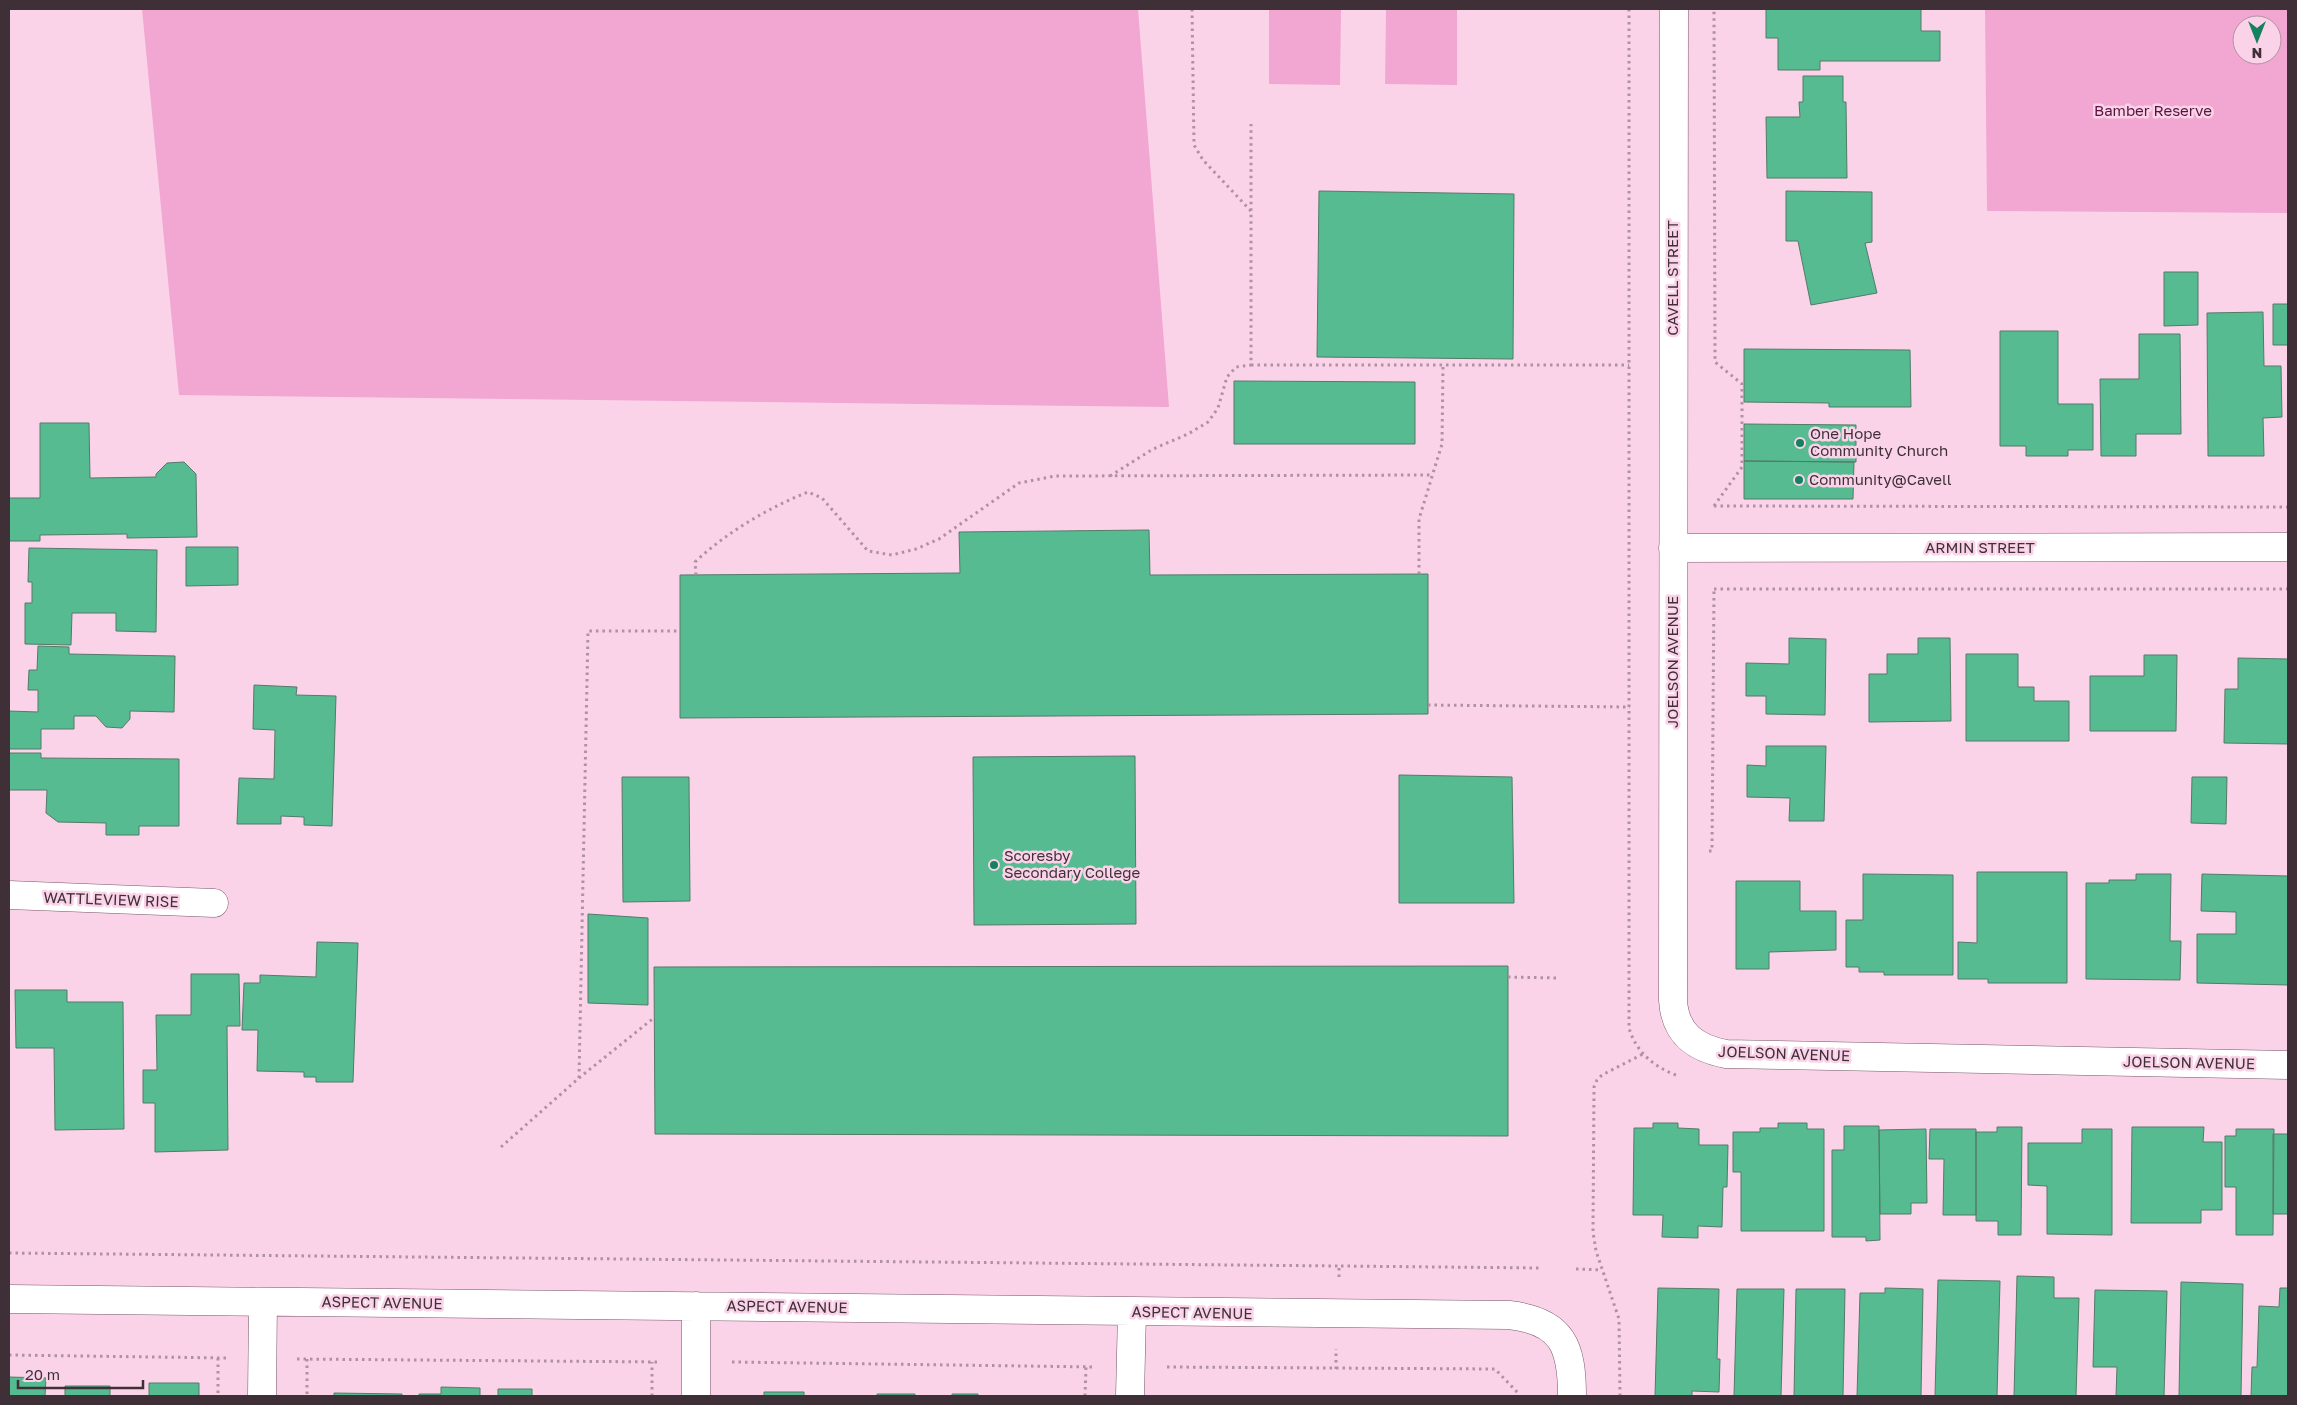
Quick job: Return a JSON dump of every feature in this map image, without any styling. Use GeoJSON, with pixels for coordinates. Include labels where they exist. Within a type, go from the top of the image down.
{"type":"FeatureCollection","features":[{"type":"Feature","properties":{"kind":"street","name":"CAVELL STREET"},"geometry":{"type":"LineString","coordinates":[[1673,548],[1674,9]]}},
{"type":"Feature","properties":{"kind":"street","name":"ARMIN STREET"},"geometry":{"type":"LineString","coordinates":[[1673,548],[2288,547]]}},
{"type":"Feature","properties":{"kind":"street","name":"JOELSON AVENUE"},"geometry":{"type":"LineString","coordinates":[[1673,548],[1673,1000],[1678,1021],[1690,1040],[1711,1051],[1740,1055],[2288,1065]]}},
{"type":"Feature","properties":{"kind":"street","name":"WATTLEVIEW RISE"},"geometry":{"type":"LineString","coordinates":[[9,895],[214,903]]}},
{"type":"Feature","properties":{"kind":"street","name":"ASPECT AVENUE"},"geometry":{"type":"LineString","coordinates":[[9,1299],[1509,1315],[1540,1322],[1559,1337],[1569,1352],[1572,1396]]}},
{"type":"Feature","properties":{"kind":"street"},"geometry":{"type":"LineString","coordinates":[[262,1396],[263,1302]]}},
{"type":"Feature","properties":{"kind":"street"},"geometry":{"type":"LineString","coordinates":[[696,1306],[696,1396]]}},
{"type":"Feature","properties":{"kind":"street"},"geometry":{"type":"LineString","coordinates":[[1130,1396],[1132,1312]]}},
{"type":"Feature","properties":{"kind":"path"},"geometry":{"type":"LineString","coordinates":[[1192,9],[1194,145],[1203,160],[1251,211]]}},
{"type":"Feature","properties":{"kind":"path"},"geometry":{"type":"LineString","coordinates":[[1629,9],[1629,1028],[1632,1039],[1643,1054],[1660,1068],[1684,1078]]}},
{"type":"Feature","properties":{"kind":"path"},"geometry":{"type":"LineString","coordinates":[[1713,515],[1714,506],[1742,467],[1742,384],[1715,362],[1714,9]]}},
{"type":"Feature","properties":{"kind":"path"},"geometry":{"type":"LineString","coordinates":[[1251,124],[1251,365]]}},
{"type":"Feature","properties":{"kind":"path"},"geometry":{"type":"LineString","coordinates":[[1110,476],[1153,449],[1188,434],[1208,422],[1218,408],[1227,377],[1236,367],[1251,365],[1629,365]]}},
{"type":"Feature","properties":{"kind":"path"},"geometry":{"type":"LineString","coordinates":[[1419,574],[1419,519],[1442,444],[1443,365]]}},
{"type":"Feature","properties":{"kind":"path"},"geometry":{"type":"LineString","coordinates":[[696,575],[695,562],[708,550],[776,505],[808,492],[822,498],[868,551],[892,555],[916,549],[939,539],[1019,483],[1055,476],[1432,475]]}},
{"type":"Feature","properties":{"kind":"path"},"geometry":{"type":"LineString","coordinates":[[1714,506],[2288,507]]}},
{"type":"Feature","properties":{"kind":"path"},"geometry":{"type":"LineString","coordinates":[[1704,851],[1712,851],[1714,583]]}},
{"type":"Feature","properties":{"kind":"path"},"geometry":{"type":"LineString","coordinates":[[1714,589],[2288,589]]}},
{"type":"Feature","properties":{"kind":"path"},"geometry":{"type":"LineString","coordinates":[[579,1078],[588,631],[680,631]]}},
{"type":"Feature","properties":{"kind":"path"},"geometry":{"type":"LineString","coordinates":[[1428,705],[1630,708]]}},
{"type":"Feature","properties":{"kind":"path"},"geometry":{"type":"LineString","coordinates":[[1508,977],[1558,978]]}},
{"type":"Feature","properties":{"kind":"path"},"geometry":{"type":"LineString","coordinates":[[501,1147],[579,1078],[655,1017]]}},
{"type":"Feature","properties":{"kind":"path"},"geometry":{"type":"LineString","coordinates":[[1620,1396],[1620,1319],[1596,1251],[1593,1232],[1594,1087],[1597,1080],[1602,1076],[1643,1054]]}},
{"type":"Feature","properties":{"kind":"path"},"geometry":{"type":"LineString","coordinates":[[9,1253],[1542,1268]]}},
{"type":"Feature","properties":{"kind":"path"},"geometry":{"type":"LineString","coordinates":[[1338,1282],[1339,1266]]}},
{"type":"Feature","properties":{"kind":"path"},"geometry":{"type":"LineString","coordinates":[[1576,1269],[1602,1270]]}},
{"type":"Feature","properties":{"kind":"path"},"geometry":{"type":"LineString","coordinates":[[1336,1344],[1336,1369]]}},
{"type":"Feature","properties":{"kind":"path"},"geometry":{"type":"LineString","coordinates":[[9,1355],[1099,1367]]}},
{"type":"Feature","properties":{"kind":"path"},"geometry":{"type":"LineString","coordinates":[[218,1358],[218,1396]]}},
{"type":"Feature","properties":{"kind":"path"},"geometry":{"type":"LineString","coordinates":[[307,1359],[307,1396]]}},
{"type":"Feature","properties":{"kind":"path"},"geometry":{"type":"LineString","coordinates":[[652,1362],[652,1396]]}},
{"type":"Feature","properties":{"kind":"path"},"geometry":{"type":"LineString","coordinates":[[1086,1367],[1086,1396]]}},
{"type":"Feature","properties":{"kind":"path"},"geometry":{"type":"LineString","coordinates":[[1157,1367],[1495,1370],[1518,1393],[1518,1396]]}},
{"type":"Feature","properties":{"kind":"green space"},"geometry":{"type":"Polygon","coordinates":[[[142,9],[1138,9],[1169,407],[179,395],[142,9]]]}},
{"type":"Feature","properties":{"kind":"green space"},"geometry":{"type":"Polygon","coordinates":[[[1269,9],[1341,9],[1340,85],[1269,84],[1269,9]]]}},
{"type":"Feature","properties":{"kind":"green space"},"geometry":{"type":"Polygon","coordinates":[[[1386,9],[1457,9],[1457,85],[1385,84],[1386,9]]]}},
{"type":"Feature","properties":{"kind":"green space","name":"Bamber Reserve"},"geometry":{"type":"Polygon","coordinates":[[[1985,9],[2288,9],[2288,213],[1987,211],[1985,9]]]}},
{"type":"Feature","properties":{"kind":"building"},"geometry":{"type":"Polygon","coordinates":[[[1766,9],[1921,9],[1921,31],[1940,31],[1940,61],[1820,61],[1820,70],[1778,70],[1778,38],[1766,38],[1766,9]]]}},
{"type":"Feature","properties":{"kind":"building"},"geometry":{"type":"Polygon","coordinates":[[[1803,76],[1843,76],[1843,102],[1846,102],[1847,178],[1767,178],[1766,117],[1800,117],[1799,102],[1803,102],[1803,76]]]}},
{"type":"Feature","properties":{"kind":"building"},"geometry":{"type":"Polygon","coordinates":[[[1319,191],[1514,194],[1513,359],[1317,357],[1319,191]]]}},
{"type":"Feature","properties":{"kind":"building"},"geometry":{"type":"Polygon","coordinates":[[[1786,191],[1872,192],[1872,242],[1865,243],[1877,293],[1811,305],[1798,241],[1786,241],[1786,191]]]}},
{"type":"Feature","properties":{"kind":"building"},"geometry":{"type":"Polygon","coordinates":[[[2164,272],[2198,272],[2198,325],[2164,326],[2164,272]]]}},
{"type":"Feature","properties":{"kind":"building"},"geometry":{"type":"Polygon","coordinates":[[[2273,304],[2288,304],[2288,345],[2273,345],[2273,304]]]}},
{"type":"Feature","properties":{"kind":"building"},"geometry":{"type":"Polygon","coordinates":[[[2263,312],[2264,366],[2281,366],[2282,417],[2263,418],[2264,456],[2208,456],[2207,313],[2263,312]]]}},
{"type":"Feature","properties":{"kind":"building"},"geometry":{"type":"Polygon","coordinates":[[[2000,331],[2058,331],[2058,404],[2093,404],[2093,450],[2068,450],[2068,456],[2026,456],[2026,446],[2000,446],[2000,331]]]}},
{"type":"Feature","properties":{"kind":"building"},"geometry":{"type":"Polygon","coordinates":[[[2139,334],[2180,334],[2181,434],[2136,434],[2136,456],[2101,456],[2100,379],[2139,379],[2139,334]]]}},
{"type":"Feature","properties":{"kind":"building"},"geometry":{"type":"Polygon","coordinates":[[[1744,349],[1910,350],[1911,407],[1829,407],[1829,403],[1744,402],[1744,349]]]}},
{"type":"Feature","properties":{"kind":"building"},"geometry":{"type":"Polygon","coordinates":[[[1234,381],[1415,382],[1415,444],[1234,444],[1234,381]]]}},
{"type":"Feature","properties":{"kind":"building"},"geometry":{"type":"Polygon","coordinates":[[[40,423],[89,423],[90,478],[156,477],[156,474],[167,463],[184,462],[196,474],[197,537],[127,538],[127,534],[40,535],[40,541],[9,541],[9,498],[40,498],[40,423]]]}},
{"type":"Feature","properties":{"kind":"building","name":"One Hope Community Church"},"geometry":{"type":"Polygon","coordinates":[[[1744,424],[1856,425],[1856,462],[1744,461],[1744,424]]]}},
{"type":"Feature","properties":{"kind":"building","name":"Community@Cavell"},"geometry":{"type":"Polygon","coordinates":[[[1744,461],[1854,462],[1853,499],[1744,499],[1744,461]]]}},
{"type":"Feature","properties":{"kind":"building"},"geometry":{"type":"Polygon","coordinates":[[[1149,530],[1150,575],[1428,574],[1428,714],[680,718],[680,575],[960,573],[959,532],[1149,530]]]}},
{"type":"Feature","properties":{"kind":"building"},"geometry":{"type":"Polygon","coordinates":[[[186,547],[238,547],[238,585],[186,586],[186,547]]]}},
{"type":"Feature","properties":{"kind":"building"},"geometry":{"type":"Polygon","coordinates":[[[29,548],[157,550],[156,632],[116,631],[116,613],[72,613],[71,645],[25,644],[25,603],[32,603],[32,582],[28,582],[29,548]]]}},
{"type":"Feature","properties":{"kind":"building"},"geometry":{"type":"Polygon","coordinates":[[[1789,638],[1826,639],[1825,715],[1766,714],[1766,696],[1746,696],[1746,663],[1789,664],[1789,638]]]}},
{"type":"Feature","properties":{"kind":"building"},"geometry":{"type":"Polygon","coordinates":[[[1918,638],[1950,638],[1951,721],[1869,722],[1869,674],[1887,674],[1887,654],[1918,654],[1918,638]]]}},
{"type":"Feature","properties":{"kind":"building"},"geometry":{"type":"Polygon","coordinates":[[[38,646],[69,647],[69,654],[175,656],[174,712],[130,711],[130,719],[122,728],[106,727],[96,716],[74,716],[74,729],[41,729],[41,749],[9,749],[9,711],[38,712],[38,690],[28,690],[29,670],[37,670],[38,646]]]}},
{"type":"Feature","properties":{"kind":"building"},"geometry":{"type":"Polygon","coordinates":[[[1966,654],[2018,654],[2018,687],[2034,687],[2034,701],[2069,701],[2069,741],[1966,741],[1966,654]]]}},
{"type":"Feature","properties":{"kind":"building"},"geometry":{"type":"Polygon","coordinates":[[[2144,655],[2177,655],[2176,731],[2090,731],[2090,676],[2144,676],[2144,655]]]}},
{"type":"Feature","properties":{"kind":"building"},"geometry":{"type":"Polygon","coordinates":[[[2238,658],[2288,659],[2288,744],[2224,743],[2225,689],[2238,689],[2238,658]]]}},
{"type":"Feature","properties":{"kind":"building"},"geometry":{"type":"Polygon","coordinates":[[[254,685],[297,687],[296,695],[336,696],[332,826],[304,825],[304,817],[281,816],[281,824],[237,824],[239,778],[274,779],[275,730],[253,729],[254,685]]]}},
{"type":"Feature","properties":{"kind":"building"},"geometry":{"type":"Polygon","coordinates":[[[1766,746],[1826,746],[1824,821],[1789,821],[1790,798],[1747,797],[1747,765],[1766,766],[1766,746]]]}},
{"type":"Feature","properties":{"kind":"building"},"geometry":{"type":"Polygon","coordinates":[[[9,753],[41,753],[41,758],[179,759],[179,826],[139,826],[139,835],[106,835],[106,823],[58,822],[46,813],[47,790],[9,790],[9,753]]]}},
{"type":"Feature","properties":{"kind":"building"},"geometry":{"type":"Polygon","coordinates":[[[1135,756],[1136,924],[974,925],[973,757],[1135,756]]]}},
{"type":"Feature","properties":{"kind":"building"},"geometry":{"type":"Polygon","coordinates":[[[1399,775],[1512,777],[1514,903],[1399,903],[1399,775]]]}},
{"type":"Feature","properties":{"kind":"building"},"geometry":{"type":"Polygon","coordinates":[[[622,777],[689,777],[690,901],[623,902],[622,777]]]}},
{"type":"Feature","properties":{"kind":"building"},"geometry":{"type":"Polygon","coordinates":[[[2192,777],[2227,777],[2226,824],[2191,823],[2192,777]]]}},
{"type":"Feature","properties":{"kind":"building"},"geometry":{"type":"Polygon","coordinates":[[[1977,872],[2067,872],[2067,983],[1988,983],[1988,979],[1958,979],[1958,942],[1977,943],[1977,872]]]}},
{"type":"Feature","properties":{"kind":"building"},"geometry":{"type":"Polygon","coordinates":[[[1863,874],[1953,875],[1953,975],[1884,975],[1884,972],[1859,972],[1859,967],[1846,967],[1846,920],[1863,920],[1863,874]]]}},
{"type":"Feature","properties":{"kind":"building"},"geometry":{"type":"Polygon","coordinates":[[[2136,874],[2171,874],[2170,941],[2181,941],[2180,980],[2086,979],[2086,883],[2109,883],[2109,880],[2136,880],[2136,874]]]}},
{"type":"Feature","properties":{"kind":"building"},"geometry":{"type":"Polygon","coordinates":[[[2202,874],[2288,876],[2288,985],[2197,983],[2197,934],[2236,934],[2236,912],[2201,911],[2202,874]]]}},
{"type":"Feature","properties":{"kind":"building"},"geometry":{"type":"Polygon","coordinates":[[[1736,881],[1800,881],[1800,911],[1836,911],[1836,950],[1769,952],[1769,969],[1736,969],[1736,881]]]}},
{"type":"Feature","properties":{"kind":"building"},"geometry":{"type":"Polygon","coordinates":[[[588,914],[648,918],[648,1005],[588,1003],[588,914]]]}},
{"type":"Feature","properties":{"kind":"building"},"geometry":{"type":"Polygon","coordinates":[[[317,942],[358,943],[353,1082],[316,1082],[316,1077],[304,1077],[304,1072],[257,1071],[258,1030],[242,1030],[244,983],[260,983],[260,975],[316,977],[317,942]]]}},
{"type":"Feature","properties":{"kind":"building"},"geometry":{"type":"Polygon","coordinates":[[[1508,966],[1508,1136],[655,1134],[654,967],[1508,966]]]}},
{"type":"Feature","properties":{"kind":"building"},"geometry":{"type":"Polygon","coordinates":[[[191,974],[239,974],[240,1026],[227,1026],[228,1150],[155,1152],[155,1103],[143,1103],[143,1070],[157,1070],[156,1015],[191,1015],[191,974]]]}},
{"type":"Feature","properties":{"kind":"building"},"geometry":{"type":"Polygon","coordinates":[[[15,990],[67,990],[67,1002],[123,1002],[124,1129],[55,1130],[54,1048],[16,1048],[15,990]]]}},
{"type":"Feature","properties":{"kind":"building"},"geometry":{"type":"Polygon","coordinates":[[[1653,1123],[1678,1123],[1678,1128],[1699,1129],[1699,1145],[1728,1145],[1727,1187],[1723,1187],[1722,1227],[1698,1226],[1698,1238],[1662,1237],[1663,1215],[1633,1215],[1634,1128],[1653,1128],[1653,1123]]]}},
{"type":"Feature","properties":{"kind":"building"},"geometry":{"type":"Polygon","coordinates":[[[1778,1123],[1807,1123],[1807,1129],[1824,1129],[1824,1231],[1741,1231],[1741,1172],[1733,1172],[1733,1132],[1760,1132],[1760,1128],[1778,1128],[1778,1123]]]}},
{"type":"Feature","properties":{"kind":"building"},"geometry":{"type":"Polygon","coordinates":[[[1844,1126],[1879,1126],[1880,1240],[1866,1241],[1866,1237],[1832,1237],[1832,1150],[1844,1150],[1844,1126]]]}},
{"type":"Feature","properties":{"kind":"building"},"geometry":{"type":"Polygon","coordinates":[[[1997,1127],[2022,1127],[2021,1235],[1998,1235],[1998,1221],[1976,1221],[1976,1132],[1997,1132],[1997,1127]]]}},
{"type":"Feature","properties":{"kind":"building"},"geometry":{"type":"Polygon","coordinates":[[[2132,1127],[2204,1127],[2203,1142],[2222,1142],[2222,1210],[2201,1210],[2201,1223],[2131,1223],[2132,1127]]]}},
{"type":"Feature","properties":{"kind":"building"},"geometry":{"type":"Polygon","coordinates":[[[1926,1129],[1927,1203],[1911,1203],[1911,1214],[1880,1214],[1879,1130],[1926,1129]]]}},
{"type":"Feature","properties":{"kind":"building"},"geometry":{"type":"Polygon","coordinates":[[[1930,1129],[1976,1129],[1976,1215],[1943,1215],[1944,1159],[1929,1159],[1930,1129]]]}},
{"type":"Feature","properties":{"kind":"building"},"geometry":{"type":"Polygon","coordinates":[[[2082,1129],[2112,1129],[2112,1235],[2047,1234],[2047,1186],[2028,1185],[2028,1143],[2082,1143],[2082,1129]]]}},
{"type":"Feature","properties":{"kind":"building"},"geometry":{"type":"Polygon","coordinates":[[[2236,1129],[2274,1129],[2273,1235],[2236,1235],[2236,1187],[2225,1187],[2225,1136],[2236,1136],[2236,1129]]]}},
{"type":"Feature","properties":{"kind":"building"},"geometry":{"type":"Polygon","coordinates":[[[2273,1134],[2288,1134],[2288,1214],[2273,1214],[2273,1134]]]}},
{"type":"Feature","properties":{"kind":"building"},"geometry":{"type":"Polygon","coordinates":[[[2017,1276],[2054,1277],[2054,1298],[2079,1298],[2076,1396],[2014,1396],[2017,1276]]]}},
{"type":"Feature","properties":{"kind":"building"},"geometry":{"type":"Polygon","coordinates":[[[1938,1280],[2000,1281],[1997,1396],[1935,1396],[1938,1280]]]}},
{"type":"Feature","properties":{"kind":"building"},"geometry":{"type":"Polygon","coordinates":[[[2181,1282],[2243,1284],[2241,1396],[2179,1396],[2181,1282]]]}},
{"type":"Feature","properties":{"kind":"building"},"geometry":{"type":"Polygon","coordinates":[[[1658,1288],[1719,1289],[1717,1359],[1720,1359],[1719,1392],[1692,1391],[1692,1396],[1655,1396],[1658,1288]]]}},
{"type":"Feature","properties":{"kind":"building"},"geometry":{"type":"Polygon","coordinates":[[[1885,1288],[1923,1289],[1921,1396],[1857,1396],[1860,1293],[1885,1293],[1885,1288]]]}},
{"type":"Feature","properties":{"kind":"building"},"geometry":{"type":"Polygon","coordinates":[[[2280,1288],[2288,1288],[2288,1396],[2251,1396],[2252,1367],[2257,1367],[2259,1306],[2279,1307],[2280,1288]]]}},
{"type":"Feature","properties":{"kind":"building"},"geometry":{"type":"Polygon","coordinates":[[[1737,1289],[1784,1289],[1781,1396],[1734,1396],[1737,1289]]]}},
{"type":"Feature","properties":{"kind":"building"},"geometry":{"type":"Polygon","coordinates":[[[1796,1289],[1845,1289],[1843,1396],[1794,1396],[1796,1289]]]}},
{"type":"Feature","properties":{"kind":"building"},"geometry":{"type":"Polygon","coordinates":[[[2095,1290],[2167,1291],[2164,1396],[2116,1396],[2117,1367],[2093,1367],[2095,1290]]]}},
{"type":"Feature","properties":{"kind":"building"},"geometry":{"type":"Polygon","coordinates":[[[9,1377],[46,1378],[45,1396],[9,1396],[9,1377]]]}},
{"type":"Feature","properties":{"kind":"building"},"geometry":{"type":"Polygon","coordinates":[[[149,1383],[199,1383],[199,1396],[149,1396],[149,1383]]]}},
{"type":"Feature","properties":{"kind":"building"},"geometry":{"type":"Polygon","coordinates":[[[65,1386],[110,1386],[110,1396],[65,1396],[65,1386]]]}},
{"type":"Feature","properties":{"kind":"building"},"geometry":{"type":"Polygon","coordinates":[[[441,1387],[480,1388],[480,1396],[419,1396],[419,1394],[441,1394],[441,1387]]]}},
{"type":"Feature","properties":{"kind":"building"},"geometry":{"type":"Polygon","coordinates":[[[498,1389],[532,1389],[532,1396],[498,1396],[498,1389]]]}},
{"type":"Feature","properties":{"kind":"building"},"geometry":{"type":"Polygon","coordinates":[[[764,1392],[804,1392],[804,1396],[764,1396],[764,1392]]]}},
{"type":"Feature","properties":{"kind":"building"},"geometry":{"type":"Polygon","coordinates":[[[334,1393],[402,1394],[402,1396],[334,1396],[334,1393]]]}},
{"type":"Feature","properties":{"kind":"building"},"geometry":{"type":"Polygon","coordinates":[[[877,1394],[915,1394],[915,1396],[877,1396],[877,1394]]]}},
{"type":"Feature","properties":{"kind":"building"},"geometry":{"type":"Polygon","coordinates":[[[952,1394],[978,1394],[978,1396],[952,1396],[952,1394]]]}},
{"type":"Feature","properties":{"kind":"place","name":"One Hope Community Church"},"geometry":{"type":"Point","coordinates":[1800,443]}},
{"type":"Feature","properties":{"kind":"place","name":"Community@Cavell"},"geometry":{"type":"Point","coordinates":[1799,480]}},
{"type":"Feature","properties":{"kind":"place","name":"Scoresby Secondary College"},"geometry":{"type":"Point","coordinates":[994,865]}}]}
